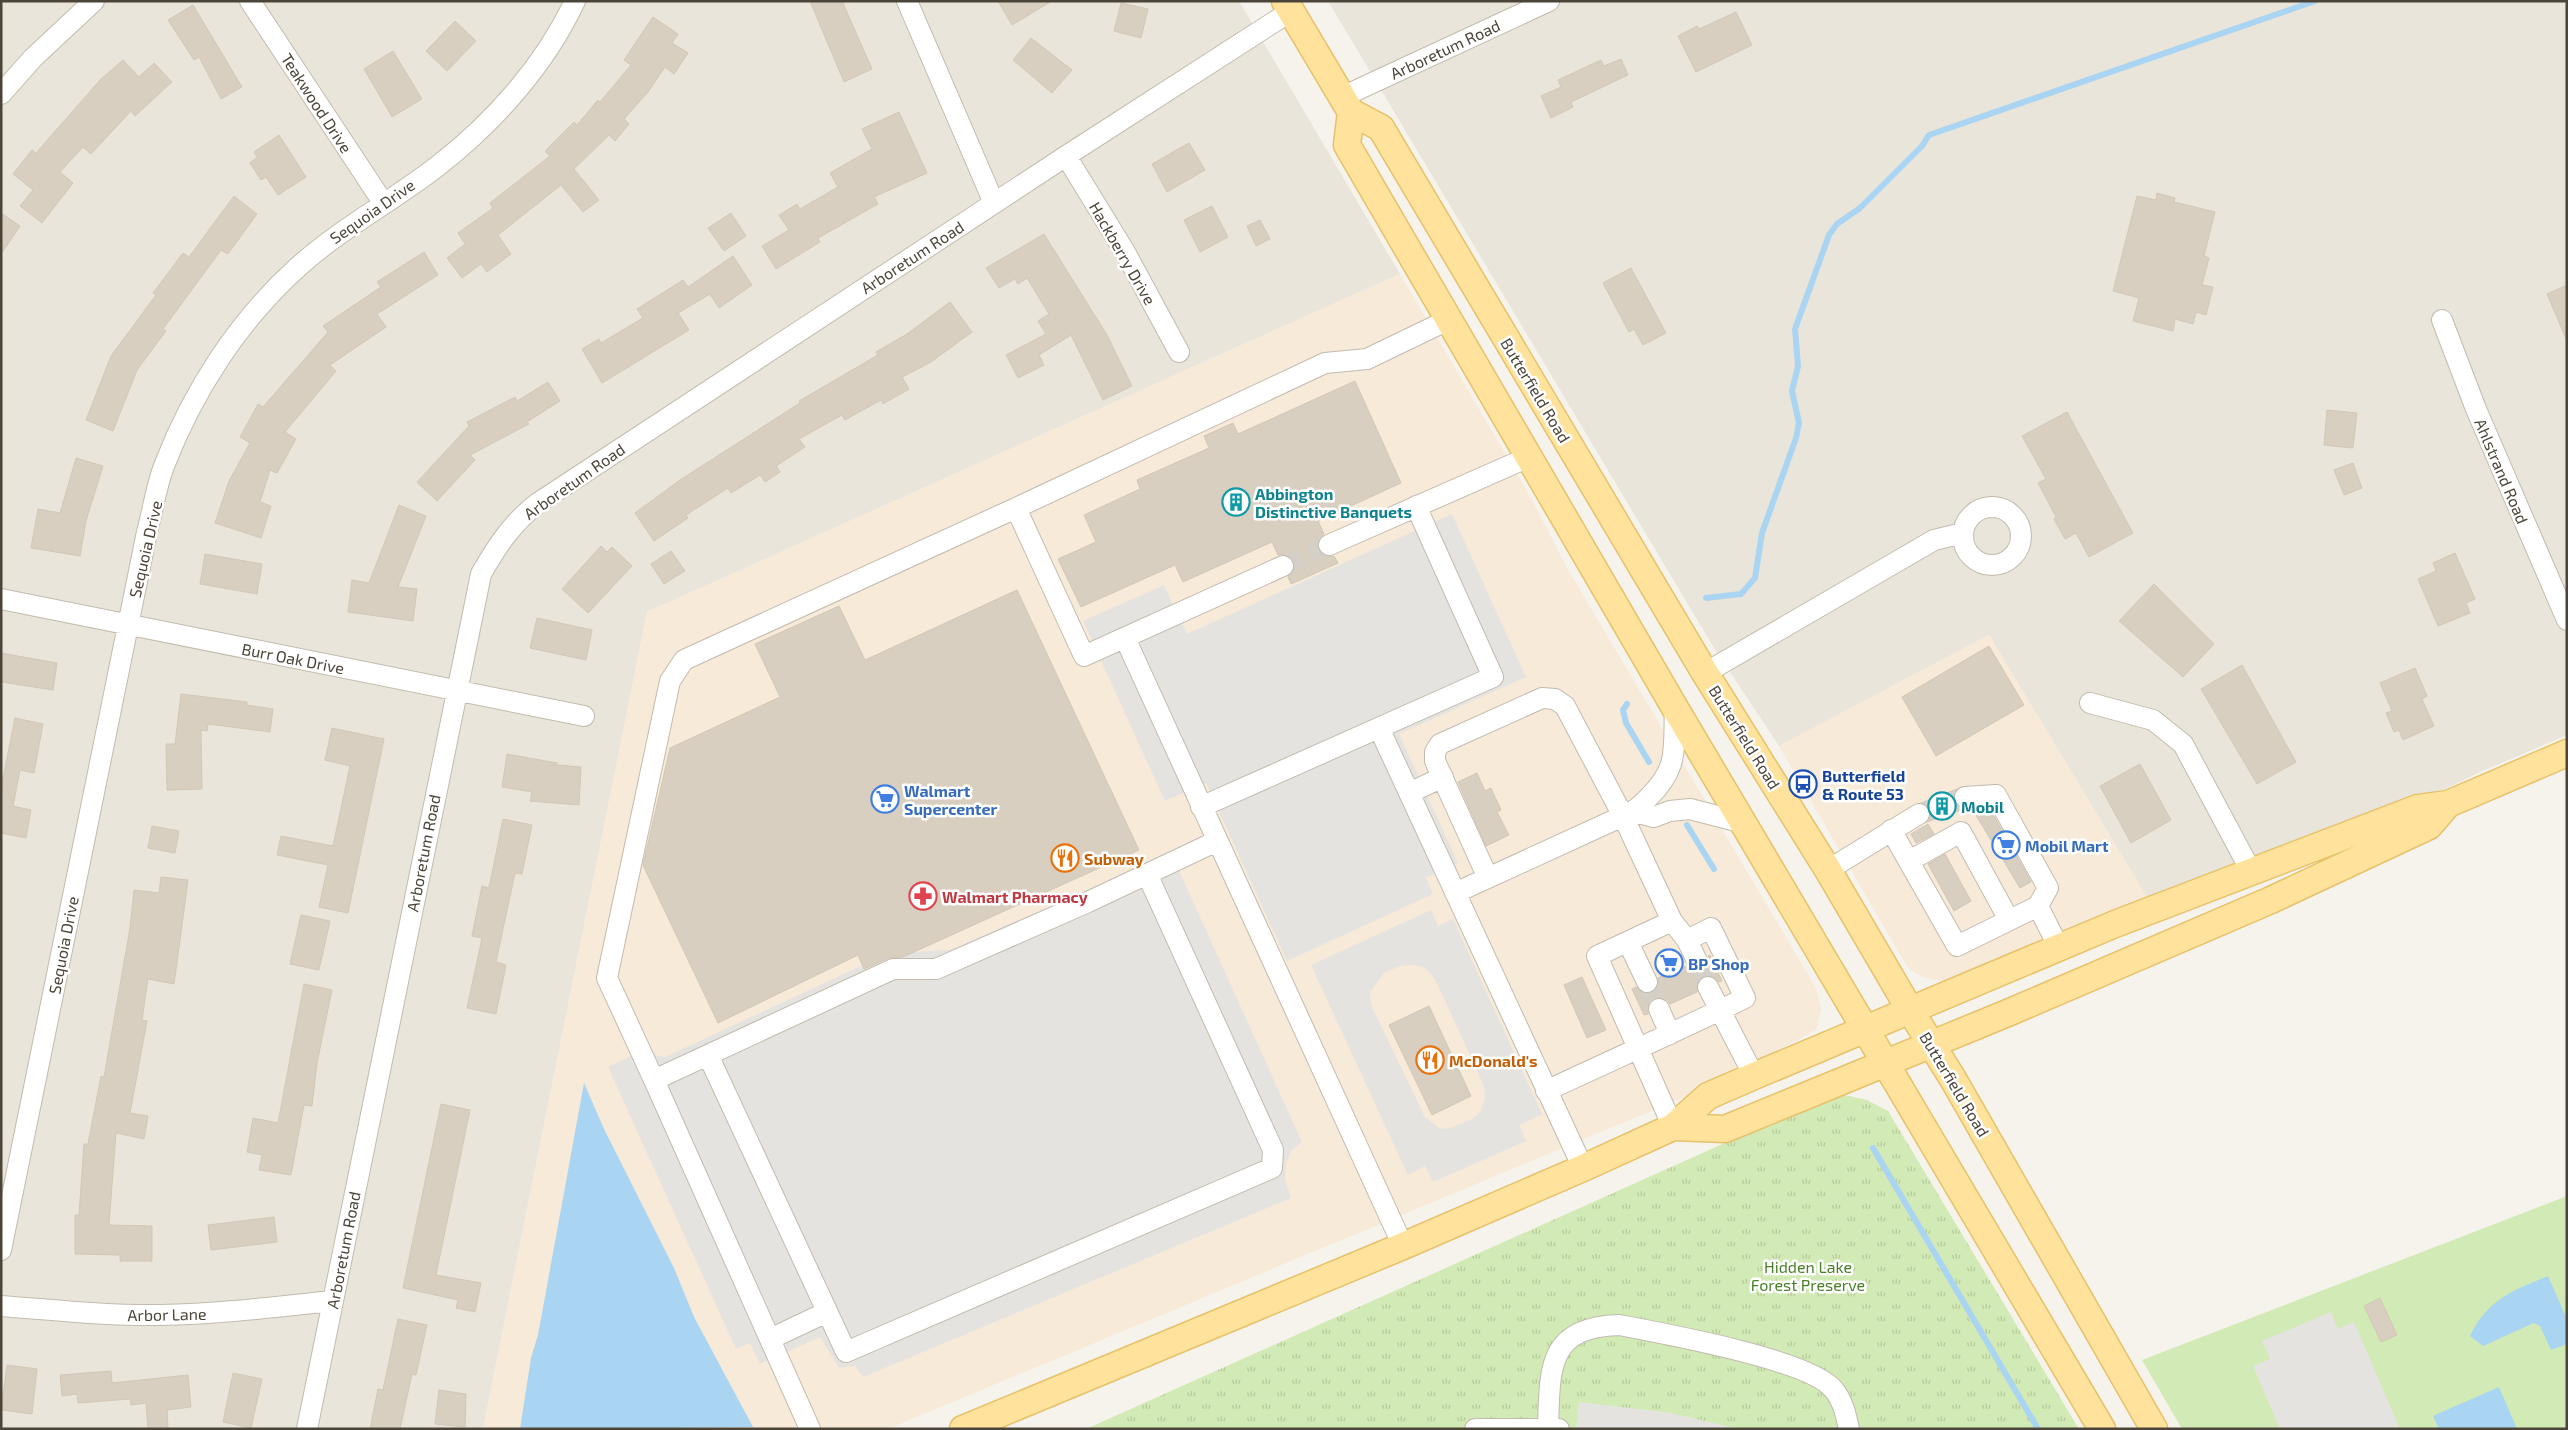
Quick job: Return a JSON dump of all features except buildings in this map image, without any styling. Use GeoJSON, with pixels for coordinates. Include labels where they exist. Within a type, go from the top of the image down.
{"type":"FeatureCollection","features":[{"type":"Feature","properties":{"kind":"main road"},"geometry":{"type":"LineString","coordinates":[[1288,6],[1346,105],[1347,145],[1675,708],[2102,1429]]}},
{"type":"Feature","properties":{"kind":"main road","name":"Butterfield Road"},"geometry":{"type":"LineString","coordinates":[[1346,105],[1381,128],[1705,673],[1828,870],[1910,1010],[1954,1078],[2154,1429]]}},
{"type":"Feature","properties":{"kind":"main road"},"geometry":{"type":"LineString","coordinates":[[963,1429],[1403,1246],[1583,1168],[1673,1127],[1708,1096],[1865,1028],[2059,948],[2418,808],[2448,804],[2567,753]]}},
{"type":"Feature","properties":{"kind":"main road"},"geometry":{"type":"LineString","coordinates":[[1673,1127],[1725,1129],[1931,1044],[2270,900],[2429,826],[2448,804]]}},
{"type":"Feature","properties":{"kind":"street"},"geometry":{"type":"LineString","coordinates":[[1,94],[33,58],[94,1]]}},
{"type":"Feature","properties":{"kind":"street","name":"Teakwood Drive"},"geometry":{"type":"LineString","coordinates":[[250,1],[384,204]]}},
{"type":"Feature","properties":{"kind":"street","name":"Sequoia Drive"},"geometry":{"type":"LineString","coordinates":[[1,1250],[147,532],[164,467],[207,377],[228,345],[275,289],[325,244],[438,166],[494,116],[540,60],[575,1]]}},
{"type":"Feature","properties":{"kind":"street"},"geometry":{"type":"LineString","coordinates":[[907,1],[994,203]]}},
{"type":"Feature","properties":{"kind":"street","name":"Arboretum Road"},"geometry":{"type":"LineString","coordinates":[[1346,105],[1549,1]]}},
{"type":"Feature","properties":{"kind":"street","name":"Arboretum Road"},"geometry":{"type":"LineString","coordinates":[[307,1429],[481,574],[502,538],[523,514],[1066,156],[1288,6]]}},
{"type":"Feature","properties":{"kind":"street","name":"Hackberry Drive"},"geometry":{"type":"LineString","coordinates":[[1066,156],[1124,252],[1178,352]]}},
{"type":"Feature","properties":{"kind":"street"},"geometry":{"type":"LineString","coordinates":[[810,1429],[607,978],[668,690],[676,668],[693,654],[1016,508],[1325,363],[1367,359],[1450,319]]}},
{"type":"Feature","properties":{"kind":"street","name":"Ahlstrand Road"},"geometry":{"type":"LineString","coordinates":[[2442,320],[2476,409],[2567,620]]}},
{"type":"Feature","properties":{"kind":"street"},"geometry":{"type":"LineString","coordinates":[[1329,545],[1529,457]]}},
{"type":"Feature","properties":{"kind":"street"},"geometry":{"type":"LineString","coordinates":[[1201,806],[1493,677],[1416,506]]}},
{"type":"Feature","properties":{"kind":"street"},"geometry":{"type":"LineString","coordinates":[[1016,508],[1084,656],[1283,566]]}},
{"type":"Feature","properties":{"kind":"street"},"geometry":{"type":"LineString","coordinates":[[1705,673],[1934,540],[1963,533]]}},
{"type":"Feature","properties":{"kind":"street","name":"Burr Oak Drive"},"geometry":{"type":"LineString","coordinates":[[1,599],[456,692],[584,716]]}},
{"type":"Feature","properties":{"kind":"street"},"geometry":{"type":"LineString","coordinates":[[1125,638],[1403,1246]]}},
{"type":"Feature","properties":{"kind":"street"},"geometry":{"type":"LineString","coordinates":[[1488,878],[1435,761],[1435,752],[1440,744],[1542,698],[1555,699],[1565,706],[1629,814],[1672,921],[1687,940],[1696,961]]}},
{"type":"Feature","properties":{"kind":"street"},"geometry":{"type":"LineString","coordinates":[[2090,703],[2153,720],[2183,744],[2252,873]]}},
{"type":"Feature","properties":{"kind":"street"},"geometry":{"type":"LineString","coordinates":[[1455,893],[1629,814],[1668,776],[1674,757],[1675,708]]}},
{"type":"Feature","properties":{"kind":"street"},"geometry":{"type":"LineString","coordinates":[[1379,728],[1583,1168]]}},
{"type":"Feature","properties":{"kind":"street"},"geometry":{"type":"LineString","coordinates":[[1409,793],[1443,777]]}},
{"type":"Feature","properties":{"kind":"street"},"geometry":{"type":"LineString","coordinates":[[1891,830],[1957,946],[2038,906],[2048,888],[1996,795],[1965,797]]}},
{"type":"Feature","properties":{"kind":"street"},"geometry":{"type":"LineString","coordinates":[[1629,814],[1654,817],[1690,809],[1744,823]]}},
{"type":"Feature","properties":{"kind":"street"},"geometry":{"type":"LineString","coordinates":[[1828,870],[1919,814]]}},
{"type":"Feature","properties":{"kind":"street"},"geometry":{"type":"LineString","coordinates":[[1909,860],[1960,832],[2009,920]]}},
{"type":"Feature","properties":{"kind":"street"},"geometry":{"type":"LineString","coordinates":[[654,1080],[893,969],[936,969],[1217,841]]}},
{"type":"Feature","properties":{"kind":"street"},"geometry":{"type":"LineString","coordinates":[[708,1055],[846,1352],[1272,1168],[1273,1150],[1147,874]]}},
{"type":"Feature","properties":{"kind":"street"},"geometry":{"type":"LineString","coordinates":[[2038,906],[2059,948]]}},
{"type":"Feature","properties":{"kind":"street"},"geometry":{"type":"LineString","coordinates":[[1672,921],[1597,956],[1673,1127]]}},
{"type":"Feature","properties":{"kind":"street"},"geometry":{"type":"LineString","coordinates":[[1546,1091],[1745,998],[1711,928],[1687,940]]}},
{"type":"Feature","properties":{"kind":"street"},"geometry":{"type":"LineString","coordinates":[[1628,942],[1647,982]]}},
{"type":"Feature","properties":{"kind":"street"},"geometry":{"type":"LineString","coordinates":[[1708,987],[1754,1076]]}},
{"type":"Feature","properties":{"kind":"street"},"geometry":{"type":"LineString","coordinates":[[1659,1009],[1670,1034]]}},
{"type":"Feature","properties":{"kind":"street","name":"Arbor Lane"},"geometry":{"type":"LineString","coordinates":[[1,1306],[106,1314],[161,1315],[216,1313],[332,1301]]}},
{"type":"Feature","properties":{"kind":"street"},"geometry":{"type":"LineString","coordinates":[[770,1339],[828,1312]]}},
{"type":"Feature","properties":{"kind":"street"},"geometry":{"type":"LineString","coordinates":[[1475,1429],[1553,1428],[1550,1384],[1556,1354],[1570,1336],[1584,1329],[1599,1325],[1620,1325],[1738,1351],[1818,1377],[1834,1389],[1845,1409],[1849,1429]]}},
{"type":"Feature","properties":{"kind":"shaded area"},"geometry":{"type":"Polygon","coordinates":[[[1,1],[1239,1],[1400,274],[647,612],[483,1429],[1,1429],[1,1]]]}},
{"type":"Feature","properties":{"kind":"shaded area"},"geometry":{"type":"Polygon","coordinates":[[[1328,1],[2567,1],[2567,735],[2443,790],[2148,899],[1989,635],[1779,746],[1711,643],[1328,1]]]}},
{"type":"Feature","properties":{"kind":"shaded area"},"geometry":{"type":"Polygon","coordinates":[[[1400,274],[1531,498],[1567,568],[1816,988],[1821,1009],[1816,1030],[1709,1087],[888,1429],[483,1429],[647,612],[1400,274]]]}},
{"type":"Feature","properties":{"kind":"shaded area"},"geometry":{"type":"Polygon","coordinates":[[[1452,514],[1526,677],[1399,734],[1458,863],[1426,878],[1433,894],[1287,961],[1206,783],[1165,801],[1083,621],[1164,585],[1187,634],[1452,514]]]}},
{"type":"Feature","properties":{"kind":"shaded area"},"geometry":{"type":"Polygon","coordinates":[[[1989,635],[2148,899],[1962,978],[1943,981],[1922,977],[1908,968],[1779,746],[1989,635]]]}},
{"type":"Feature","properties":{"kind":"shaded area"},"geometry":{"type":"Polygon","coordinates":[[[1171,853],[1302,1142],[1291,1151],[1286,1164],[1285,1179],[1291,1198],[863,1377],[855,1366],[839,1368],[820,1337],[760,1364],[750,1343],[736,1349],[608,1067],[650,1047],[657,1056],[665,1057],[889,953],[950,950],[1171,853]]]}},
{"type":"Feature","properties":{"kind":"shaded area"},"geometry":{"type":"Polygon","coordinates":[[[1431,910],[1438,926],[1453,919],[1542,1114],[1519,1125],[1526,1141],[1433,1182],[1425,1166],[1408,1175],[1311,965],[1431,910]],[[1400,966],[1384,973],[1370,992],[1371,1005],[1425,1117],[1439,1128],[1448,1129],[1472,1119],[1480,1112],[1485,1099],[1484,1086],[1436,981],[1423,967],[1400,966]]]}},
{"type":"Feature","properties":{"kind":"shaded area"},"geometry":{"type":"Polygon","coordinates":[[[2331,1312],[2338,1329],[2354,1322],[2400,1429],[2280,1429],[2253,1366],[2270,1359],[2262,1341],[2331,1312]]]}},
{"type":"Feature","properties":{"kind":"shaded area"},"geometry":{"type":"Polygon","coordinates":[[[1579,1402],[1671,1413],[1739,1429],[1576,1429],[1579,1402]]]}},
{"type":"Feature","properties":{"kind":"green space","name":"Hidden Lake Forest Preserve"},"geometry":{"type":"Polygon","coordinates":[[[1844,1095],[1867,1100],[1888,1111],[2079,1429],[1086,1429],[1812,1104],[1844,1095]]]}},
{"type":"Feature","properties":{"kind":"green space"},"geometry":{"type":"Polygon","coordinates":[[[2567,1196],[2567,1429],[2182,1429],[2142,1360],[2567,1196]]]}},
{"type":"Feature","properties":{"kind":"water"},"geometry":{"type":"Polygon","coordinates":[[[584,1083],[604,1129],[674,1268],[694,1317],[753,1427],[520,1429],[531,1358],[538,1335],[584,1083]]]}},
{"type":"Feature","properties":{"kind":"water"},"geometry":{"type":"Polygon","coordinates":[[[2548,1276],[2567,1319],[2567,1344],[2551,1350],[2540,1326],[2534,1323],[2483,1346],[2470,1336],[2485,1313],[2502,1298],[2523,1286],[2548,1276]]]}},
{"type":"Feature","properties":{"kind":"water"},"geometry":{"type":"Polygon","coordinates":[[[2499,1387],[2517,1429],[2439,1429],[2433,1416],[2499,1387]]]}},
{"type":"Feature","properties":{"kind":"waterway"},"geometry":{"type":"LineString","coordinates":[[1706,598],[1741,594],[1755,578],[1762,533],[1796,438],[1799,423],[1792,391],[1798,366],[1795,329],[1829,235],[1837,224],[1860,208],[1922,146],[1929,135],[2315,1]]}},
{"type":"Feature","properties":{"kind":"waterway"},"geometry":{"type":"LineString","coordinates":[[1627,704],[1623,710],[1626,723],[1649,762]]}},
{"type":"Feature","properties":{"kind":"waterway"},"geometry":{"type":"LineString","coordinates":[[1687,825],[1714,869]]}},
{"type":"Feature","properties":{"kind":"waterway"},"geometry":{"type":"LineString","coordinates":[[1873,1148],[2038,1429]]}},
{"type":"Feature","properties":{"kind":"tunnel"},"geometry":{"type":"LineString","coordinates":[[1283,566],[1329,545]]}},
{"type":"Feature","properties":{"kind":"tunnel"},"geometry":{"type":"LineString","coordinates":[[1919,814],[1965,797]]}},
{"type":"Feature","properties":{"kind":"tunnel"},"geometry":{"type":"LineString","coordinates":[[1697,961],[1708,987]]}},
{"type":"Feature","properties":{"kind":"tunnel"},"geometry":{"type":"LineString","coordinates":[[1647,982],[1659,1009]]}},
{"type":"Feature","properties":{"kind":"place","name":"Abbington Distinctive Banquets"},"geometry":{"type":"Point","coordinates":[1236,502]}},
{"type":"Feature","properties":{"kind":"place","name":"Butterfield & Route 53"},"geometry":{"type":"Point","coordinates":[1803,784]}},
{"type":"Feature","properties":{"kind":"place","name":"Walmart Supercenter"},"geometry":{"type":"Point","coordinates":[885,799]}},
{"type":"Feature","properties":{"kind":"place","name":"Mobil"},"geometry":{"type":"Point","coordinates":[1942,806]}},
{"type":"Feature","properties":{"kind":"place","name":"Mobil Mart"},"geometry":{"type":"Point","coordinates":[2006,845]}},
{"type":"Feature","properties":{"kind":"place","name":"Subway"},"geometry":{"type":"Point","coordinates":[1065,858]}},
{"type":"Feature","properties":{"kind":"place","name":"Walmart Pharmacy"},"geometry":{"type":"Point","coordinates":[923,896]}},
{"type":"Feature","properties":{"kind":"place","name":"BP Shop"},"geometry":{"type":"Point","coordinates":[1669,963]}},
{"type":"Feature","properties":{"kind":"place","name":"McDonald's"},"geometry":{"type":"Point","coordinates":[1430,1060]}}]}
